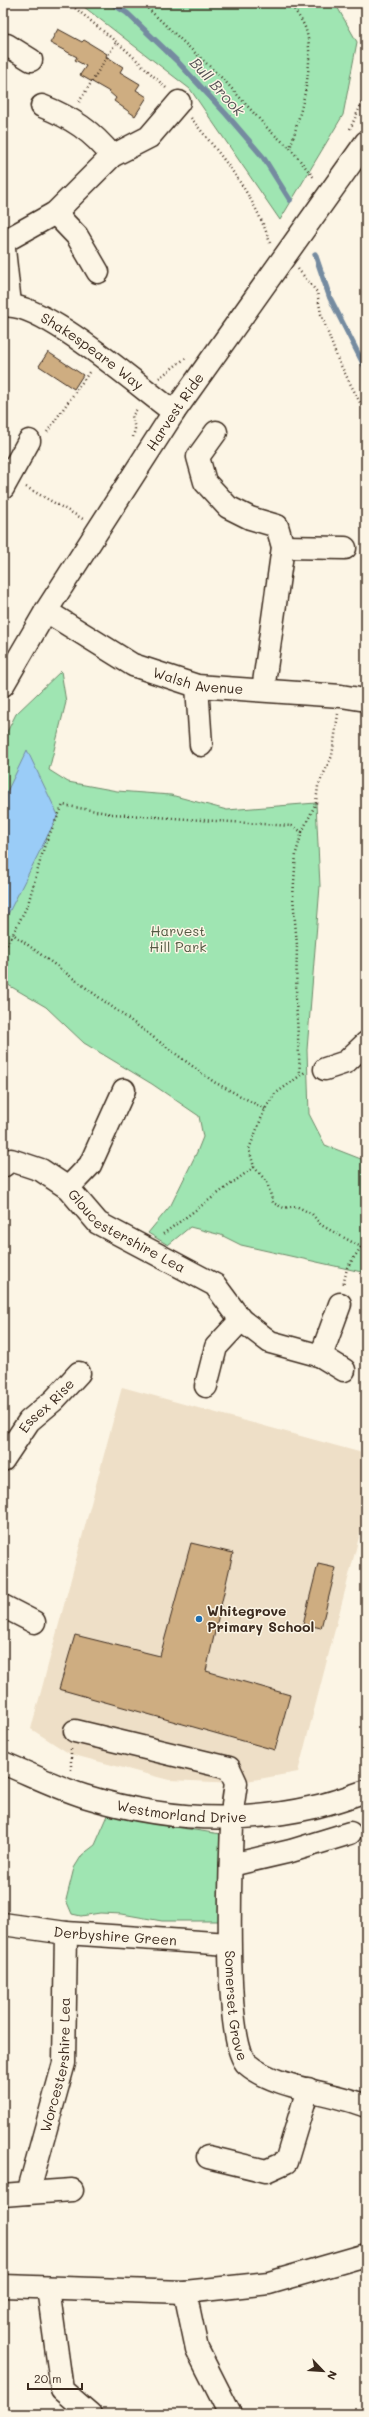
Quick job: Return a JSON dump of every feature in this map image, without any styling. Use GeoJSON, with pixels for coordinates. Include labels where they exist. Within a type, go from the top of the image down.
{"type":"FeatureCollection","features":[{"type":"Feature","properties":{"kind":"street"},"geometry":{"type":"LineString","coordinates":[[3,46],[7,45],[31,60]]}},
{"type":"Feature","properties":{"kind":"street"},"geometry":{"type":"LineString","coordinates":[[6,305],[4,241],[54,212],[112,156],[149,137],[178,102]]}},
{"type":"Feature","properties":{"kind":"street"},"geometry":{"type":"LineString","coordinates":[[42,106],[69,117],[101,143],[112,156]]}},
{"type":"Feature","properties":{"kind":"street","name":"Harvest Ride"},"geometry":{"type":"LineString","coordinates":[[3,684],[46,611],[174,412],[364,141]]}},
{"type":"Feature","properties":{"kind":"street"},"geometry":{"type":"LineString","coordinates":[[54,212],[77,236],[98,272]]}},
{"type":"Feature","properties":{"kind":"street","name":"Shakespeare Way"},"geometry":{"type":"LineString","coordinates":[[6,305],[39,314],[100,355],[174,412]]}},
{"type":"Feature","properties":{"kind":"street"},"geometry":{"type":"LineString","coordinates":[[216,432],[198,457],[205,482],[228,507],[250,518],[277,526],[283,547],[263,690]]}},
{"type":"Feature","properties":{"kind":"street"},"geometry":{"type":"LineString","coordinates":[[6,482],[29,441]]}},
{"type":"Feature","properties":{"kind":"street"},"geometry":{"type":"LineString","coordinates":[[283,547],[345,548]]}},
{"type":"Feature","properties":{"kind":"street","name":"Walsh Avenue"},"geometry":{"type":"LineString","coordinates":[[46,611],[133,665],[197,686],[341,696],[366,700]]}},
{"type":"Feature","properties":{"kind":"street"},"geometry":{"type":"LineString","coordinates":[[197,686],[201,745]]}},
{"type":"Feature","properties":{"kind":"street"},"geometry":{"type":"LineString","coordinates":[[325,1069],[346,1062],[366,1044]]}},
{"type":"Feature","properties":{"kind":"street"},"geometry":{"type":"LineString","coordinates":[[68,1188],[90,1165],[124,1090]]}},
{"type":"Feature","properties":{"kind":"street","name":"Gloucestershire Lea"},"geometry":{"type":"LineString","coordinates":[[3,1166],[11,1160],[41,1170],[68,1188],[98,1223],[215,1285],[240,1320],[270,1342],[321,1356],[344,1370]]}},
{"type":"Feature","properties":{"kind":"street"},"geometry":{"type":"LineString","coordinates":[[321,1356],[340,1304]]}},
{"type":"Feature","properties":{"kind":"street"},"geometry":{"type":"LineString","coordinates":[[206,1386],[216,1347],[240,1320]]}},
{"type":"Feature","properties":{"kind":"street","name":"Essex Rise"},"geometry":{"type":"LineString","coordinates":[[3,1460],[29,1420],[54,1400],[79,1372]]}},
{"type":"Feature","properties":{"kind":"street"},"geometry":{"type":"LineString","coordinates":[[3,1606],[34,1622]]}},
{"type":"Feature","properties":{"kind":"street","name":"Somerset Grove"},"geometry":{"type":"LineString","coordinates":[[75,1731],[229,1768],[236,1783],[232,1818],[229,1944],[234,2022],[239,2052],[245,2063],[255,2071],[308,2089],[366,2106]]}},
{"type":"Feature","properties":{"kind":"street","name":"Westmorland Drive"},"geometry":{"type":"LineString","coordinates":[[3,1763],[84,1796],[155,1813],[232,1818],[308,1808],[366,1791]]}},
{"type":"Feature","properties":{"kind":"street"},"geometry":{"type":"LineString","coordinates":[[231,1865],[291,1851],[350,1833]]}},
{"type":"Feature","properties":{"kind":"street","name":"Derbyshire Green"},"geometry":{"type":"LineString","coordinates":[[3,1924],[66,1933],[229,1944]]}},
{"type":"Feature","properties":{"kind":"street","name":"Worcestershire Lea"},"geometry":{"type":"LineString","coordinates":[[28,2193],[64,2063],[66,1933]]}},
{"type":"Feature","properties":{"kind":"street"},"geometry":{"type":"LineString","coordinates":[[208,2157],[266,2171],[286,2162],[308,2089]]}},
{"type":"Feature","properties":{"kind":"street"},"geometry":{"type":"LineString","coordinates":[[3,2195],[72,2190]]}},
{"type":"Feature","properties":{"kind":"street"},"geometry":{"type":"LineString","coordinates":[[3,2286],[185,2292],[269,2282],[366,2255]]}},
{"type":"Feature","properties":{"kind":"street"},"geometry":{"type":"LineString","coordinates":[[48,2288],[62,2390],[90,2414]]}},
{"type":"Feature","properties":{"kind":"street"},"geometry":{"type":"LineString","coordinates":[[185,2292],[197,2349],[230,2414]]}},
{"type":"Feature","properties":{"kind":"path"},"geometry":{"type":"LineString","coordinates":[[142,3],[224,80],[270,131],[290,148],[317,181]]}},
{"type":"Feature","properties":{"kind":"path"},"geometry":{"type":"LineString","coordinates":[[290,3],[306,29],[308,45],[306,93],[290,148]]}},
{"type":"Feature","properties":{"kind":"path"},"geometry":{"type":"LineString","coordinates":[[69,117],[116,41]]}},
{"type":"Feature","properties":{"kind":"path"},"geometry":{"type":"LineString","coordinates":[[296,267],[317,292],[320,314],[338,360],[366,414]]}},
{"type":"Feature","properties":{"kind":"path"},"geometry":{"type":"LineString","coordinates":[[29,441],[46,434],[100,355]]}},
{"type":"Feature","properties":{"kind":"path"},"geometry":{"type":"LineString","coordinates":[[6,482],[83,519]]}},
{"type":"Feature","properties":{"kind":"path"},"geometry":{"type":"LineString","coordinates":[[300,1075],[296,999],[297,945],[293,898],[296,853],[302,832],[316,803],[318,786],[332,756],[341,696]]}},
{"type":"Feature","properties":{"kind":"path"},"geometry":{"type":"LineString","coordinates":[[3,952],[28,904],[45,844],[63,805],[112,814],[292,826],[302,832]]}},
{"type":"Feature","properties":{"kind":"path"},"geometry":{"type":"LineString","coordinates":[[13,934],[214,1082],[265,1109]]}},
{"type":"Feature","properties":{"kind":"path"},"geometry":{"type":"LineString","coordinates":[[325,1069],[308,1070],[275,1094],[265,1109],[249,1149],[254,1167],[268,1182],[273,1203],[284,1208],[296,1206],[312,1214],[321,1224],[366,1251]]}},
{"type":"Feature","properties":{"kind":"path"},"geometry":{"type":"LineString","coordinates":[[153,1253],[157,1238],[254,1167]]}},
{"type":"Feature","properties":{"kind":"path"},"geometry":{"type":"LineString","coordinates":[[340,1304],[347,1268],[361,1247]]}},
{"type":"Feature","properties":{"kind":"path"},"geometry":{"type":"LineString","coordinates":[[71,1774],[70,1754],[75,1731]]}},
{"type":"Feature","properties":{"kind":"shaded area","name":"Whitegrove Primary School"},"geometry":{"type":"Polygon","coordinates":[[[122,1387],[366,1454],[366,1510],[298,1772],[236,1783],[169,1780],[70,1754],[31,1729],[122,1387]]]}},
{"type":"Feature","properties":{"kind":"green space"},"geometry":{"type":"Polygon","coordinates":[[[79,3],[335,3],[357,42],[343,115],[280,220],[190,89],[79,3]]]}},
{"type":"Feature","properties":{"kind":"green space","name":"Harvest Hill Park"},"geometry":{"type":"Polygon","coordinates":[[[61,671],[66,702],[49,770],[68,782],[117,791],[171,795],[227,810],[316,803],[320,886],[307,1050],[309,1114],[325,1145],[366,1161],[366,1273],[241,1245],[221,1235],[190,1227],[168,1245],[148,1233],[171,1205],[197,1152],[203,1137],[199,1116],[152,1084],[84,1043],[46,1007],[3,982],[3,740],[16,714],[61,671]]]}},
{"type":"Feature","properties":{"kind":"green space"},"geometry":{"type":"Polygon","coordinates":[[[109,1813],[161,1825],[221,1834],[220,1921],[162,1921],[122,1914],[100,1913],[81,1916],[72,1914],[66,1900],[74,1868],[82,1855],[95,1845],[109,1813]]]}},
{"type":"Feature","properties":{"kind":"water"},"geometry":{"type":"Polygon","coordinates":[[[27,750],[58,815],[3,924],[3,800],[27,750]]]}},
{"type":"Feature","properties":{"kind":"building"},"geometry":{"type":"Polygon","coordinates":[[[58,29],[82,42],[84,40],[107,54],[106,56],[123,67],[120,72],[140,84],[136,90],[147,97],[135,116],[114,101],[116,98],[108,91],[80,75],[86,66],[75,60],[77,57],[50,43],[58,29]]]}},
{"type":"Feature","properties":{"kind":"building"},"geometry":{"type":"Polygon","coordinates":[[[48,352],[83,375],[74,389],[39,366],[48,352]]]}},
{"type":"Feature","properties":{"kind":"building"},"geometry":{"type":"Polygon","coordinates":[[[191,1543],[233,1553],[206,1671],[290,1695],[275,1750],[59,1689],[75,1635],[160,1656],[191,1543]]]}},
{"type":"Feature","properties":{"kind":"building"},"geometry":{"type":"Polygon","coordinates":[[[318,1564],[336,1568],[321,1628],[303,1624],[318,1564]]]}},
{"type":"Feature","properties":{"kind":"waterway","name":"Bull Brook"},"geometry":{"type":"LineString","coordinates":[[111,3],[127,13],[178,62],[226,114],[263,157],[290,200]]}},
{"type":"Feature","properties":{"kind":"waterway","name":"Bull Brook"},"geometry":{"type":"LineString","coordinates":[[315,254],[330,298],[366,369]]}},
{"type":"Feature","properties":{"kind":"place","name":"Whitegrove Primary School"},"geometry":{"type":"Point","coordinates":[199,1619]}}]}
